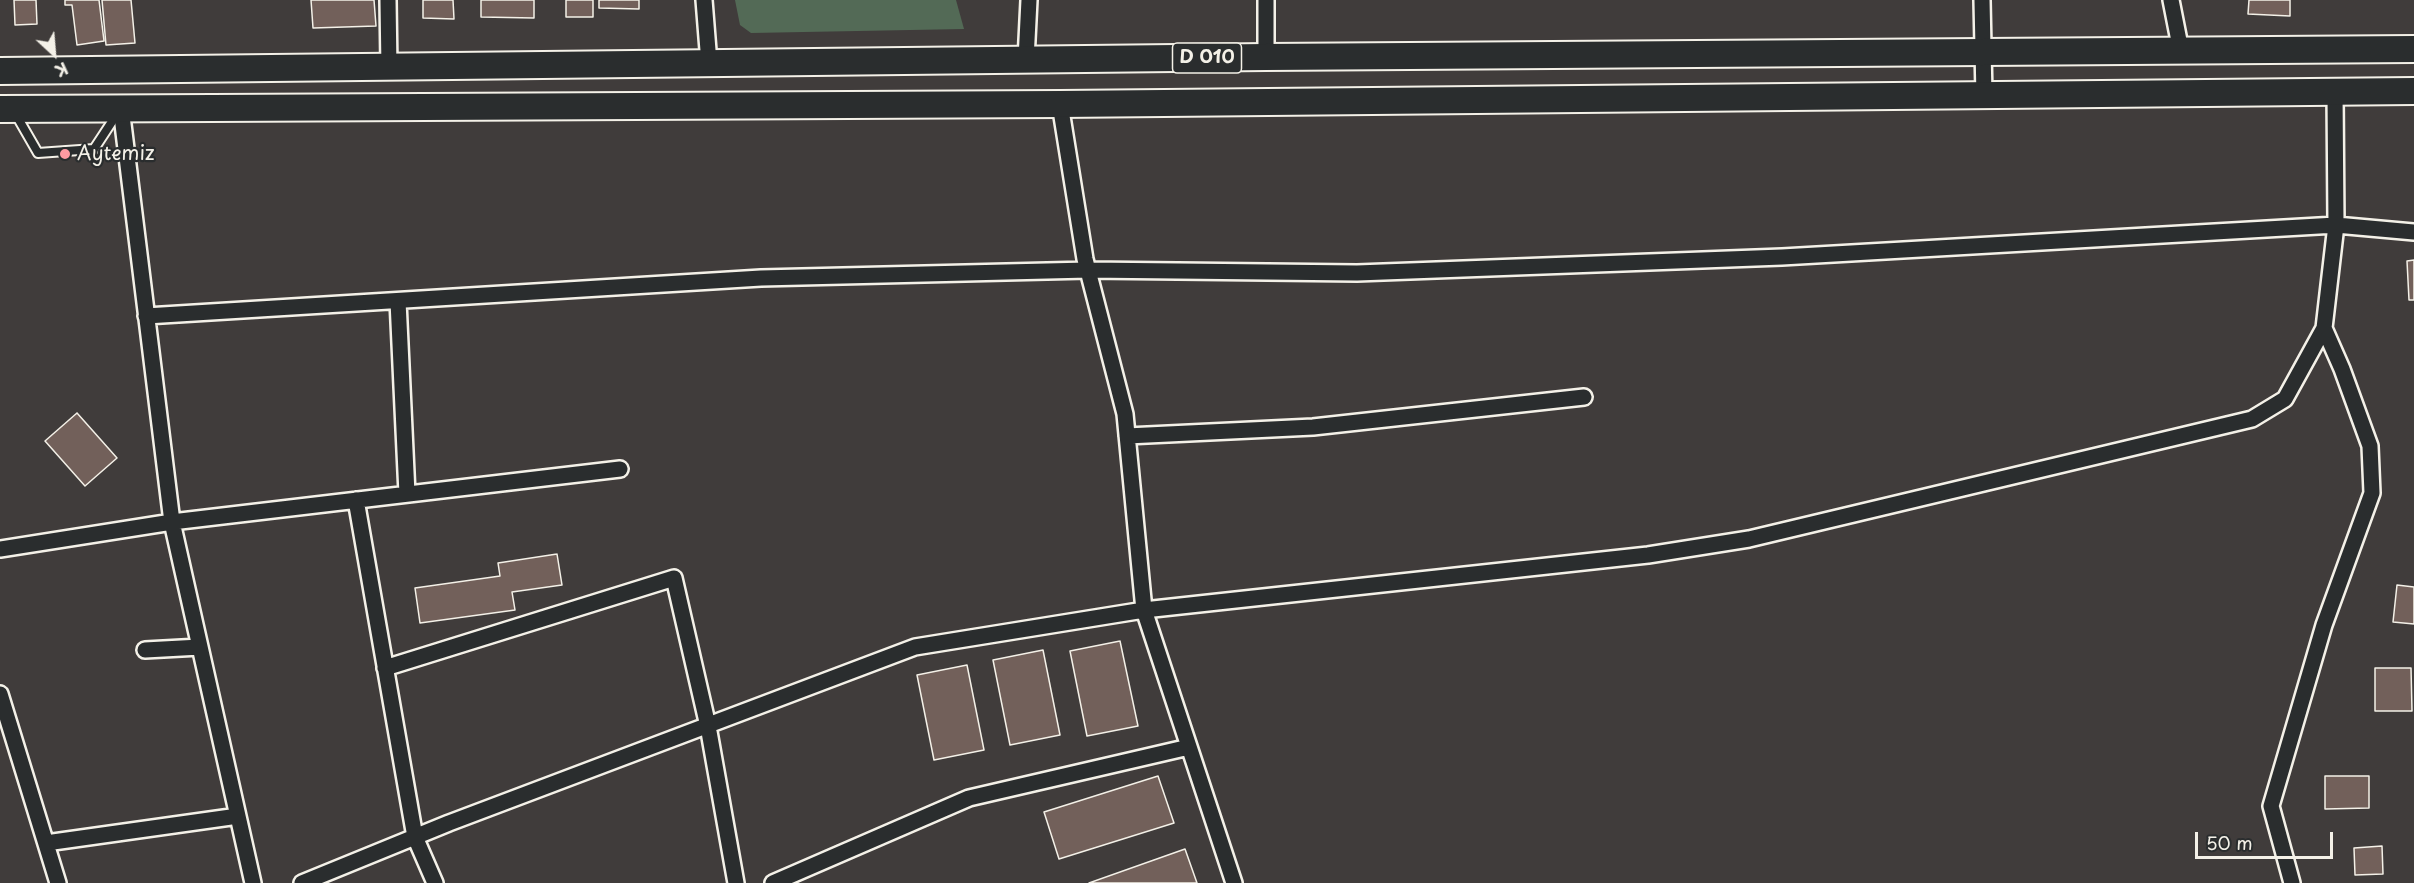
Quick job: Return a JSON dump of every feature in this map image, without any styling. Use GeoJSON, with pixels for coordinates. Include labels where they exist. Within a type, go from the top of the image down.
{"type":"FeatureCollection","features":[{"type":"Feature","properties":{"kind":"highway","name":"D 010"},"geometry":{"type":"LineString","coordinates":[[0,71],[1266,57],[2414,49]]}},
{"type":"Feature","properties":{"kind":"highway"},"geometry":{"type":"LineString","coordinates":[[6,109],[1060,104],[2414,91]]}},
{"type":"Feature","properties":{"kind":"street"},"geometry":{"type":"LineString","coordinates":[[388,0],[389,68]]}},
{"type":"Feature","properties":{"kind":"street"},"geometry":{"type":"LineString","coordinates":[[704,0],[709,63]]}},
{"type":"Feature","properties":{"kind":"street"},"geometry":{"type":"LineString","coordinates":[[1026,60],[1029,0]]}},
{"type":"Feature","properties":{"kind":"street"},"geometry":{"type":"LineString","coordinates":[[1266,0],[1266,57]]}},
{"type":"Feature","properties":{"kind":"street"},"geometry":{"type":"LineString","coordinates":[[1982,0],[1984,96]]}},
{"type":"Feature","properties":{"kind":"street"},"geometry":{"type":"LineString","coordinates":[[2171,0],[2181,51]]}},
{"type":"Feature","properties":{"kind":"street"},"geometry":{"type":"LineString","coordinates":[[302,883],[415,837],[915,647],[1144,610],[1648,555],[1749,539],[2252,419],[2285,399],[2324,328],[2336,225],[2335,92]]}},
{"type":"Feature","properties":{"kind":"street"},"geometry":{"type":"LineString","coordinates":[[1060,104],[1088,270],[1125,414],[1144,610],[1234,883]]}},
{"type":"Feature","properties":{"kind":"street"},"geometry":{"type":"LineString","coordinates":[[121,108],[172,522],[253,883]]}},
{"type":"Feature","properties":{"kind":"street"},"geometry":{"type":"LineString","coordinates":[[146,316],[762,278],[1088,270],[1357,273],[1770,258],[2336,225],[2414,232]]}},
{"type":"Feature","properties":{"kind":"street"},"geometry":{"type":"LineString","coordinates":[[398,301],[407,494]]}},
{"type":"Feature","properties":{"kind":"street"},"geometry":{"type":"LineString","coordinates":[[2292,883],[2271,806],[2324,625],[2372,493],[2370,446],[2342,369],[2324,328]]}},
{"type":"Feature","properties":{"kind":"street"},"geometry":{"type":"LineString","coordinates":[[1127,436],[1313,427],[1584,397]]}},
{"type":"Feature","properties":{"kind":"street"},"geometry":{"type":"LineString","coordinates":[[0,549],[172,522],[620,469]]}},
{"type":"Feature","properties":{"kind":"street"},"geometry":{"type":"LineString","coordinates":[[356,500],[415,837],[435,883]]}},
{"type":"Feature","properties":{"kind":"street"},"geometry":{"type":"LineString","coordinates":[[386,668],[674,578],[708,726],[736,883]]}},
{"type":"Feature","properties":{"kind":"street"},"geometry":{"type":"LineString","coordinates":[[145,650],[200,647]]}},
{"type":"Feature","properties":{"kind":"street"},"geometry":{"type":"LineString","coordinates":[[0,694],[58,883]]}},
{"type":"Feature","properties":{"kind":"street"},"geometry":{"type":"LineString","coordinates":[[773,883],[969,798],[1189,747]]}},
{"type":"Feature","properties":{"kind":"street"},"geometry":{"type":"LineString","coordinates":[[46,843],[238,816]]}},
{"type":"Feature","properties":{"kind":"lane"},"geometry":{"type":"LineString","coordinates":[[6,109],[38,153],[94,148],[121,108]]}},
{"type":"Feature","properties":{"kind":"green space"},"geometry":{"type":"Polygon","coordinates":[[[735,0],[956,0],[964,29],[751,33],[740,25],[735,0]]]}},
{"type":"Feature","properties":{"kind":"building"},"geometry":{"type":"Polygon","coordinates":[[[14,0],[36,0],[37,24],[15,25],[14,0]]]}},
{"type":"Feature","properties":{"kind":"building"},"geometry":{"type":"Polygon","coordinates":[[[65,0],[99,0],[104,41],[77,45],[72,5],[65,5],[65,0]]]}},
{"type":"Feature","properties":{"kind":"building"},"geometry":{"type":"Polygon","coordinates":[[[102,0],[131,0],[135,43],[106,45],[102,0]]]}},
{"type":"Feature","properties":{"kind":"building"},"geometry":{"type":"Polygon","coordinates":[[[311,0],[374,0],[376,26],[313,28],[311,0]]]}},
{"type":"Feature","properties":{"kind":"building"},"geometry":{"type":"Polygon","coordinates":[[[423,0],[453,0],[454,19],[423,18],[423,0]]]}},
{"type":"Feature","properties":{"kind":"building"},"geometry":{"type":"Polygon","coordinates":[[[481,0],[534,0],[534,18],[481,17],[481,0]]]}},
{"type":"Feature","properties":{"kind":"building"},"geometry":{"type":"Polygon","coordinates":[[[566,0],[593,0],[593,17],[566,17],[566,0]]]}},
{"type":"Feature","properties":{"kind":"building"},"geometry":{"type":"Polygon","coordinates":[[[599,0],[639,0],[639,9],[599,8],[599,0]]]}},
{"type":"Feature","properties":{"kind":"building"},"geometry":{"type":"Polygon","coordinates":[[[2249,0],[2290,0],[2290,16],[2248,14],[2249,0]]]}},
{"type":"Feature","properties":{"kind":"building"},"geometry":{"type":"Polygon","coordinates":[[[2414,260],[2414,300],[2409,300],[2407,261],[2414,260]]]}},
{"type":"Feature","properties":{"kind":"building"},"geometry":{"type":"Polygon","coordinates":[[[77,413],[117,458],[85,486],[45,441],[77,413]]]}},
{"type":"Feature","properties":{"kind":"building"},"geometry":{"type":"Polygon","coordinates":[[[557,554],[562,585],[512,592],[515,610],[420,623],[415,588],[500,576],[498,563],[557,554]]]}},
{"type":"Feature","properties":{"kind":"building"},"geometry":{"type":"Polygon","coordinates":[[[2397,585],[2414,587],[2414,624],[2393,622],[2397,585]]]}},
{"type":"Feature","properties":{"kind":"building"},"geometry":{"type":"Polygon","coordinates":[[[1120,641],[1138,726],[1087,736],[1070,651],[1120,641]]]}},
{"type":"Feature","properties":{"kind":"building"},"geometry":{"type":"Polygon","coordinates":[[[1043,650],[1060,735],[1010,745],[993,660],[1043,650]]]}},
{"type":"Feature","properties":{"kind":"building"},"geometry":{"type":"Polygon","coordinates":[[[967,665],[984,750],[934,760],[917,675],[967,665]]]}},
{"type":"Feature","properties":{"kind":"building"},"geometry":{"type":"Polygon","coordinates":[[[2375,668],[2411,668],[2412,711],[2375,711],[2375,668]]]}},
{"type":"Feature","properties":{"kind":"building"},"geometry":{"type":"Polygon","coordinates":[[[1158,776],[1174,823],[1059,859],[1044,812],[1158,776]]]}},
{"type":"Feature","properties":{"kind":"building"},"geometry":{"type":"Polygon","coordinates":[[[2325,776],[2369,776],[2369,808],[2325,809],[2325,776]]]}},
{"type":"Feature","properties":{"kind":"building"},"geometry":{"type":"Polygon","coordinates":[[[2382,846],[2383,874],[2355,875],[2354,848],[2382,846]]]}},
{"type":"Feature","properties":{"kind":"building"},"geometry":{"type":"Polygon","coordinates":[[[1185,849],[1197,883],[1089,883],[1185,849]]]}},
{"type":"Feature","properties":{"kind":"place","name":"Aytemiz"},"geometry":{"type":"Point","coordinates":[65,154]}}]}
